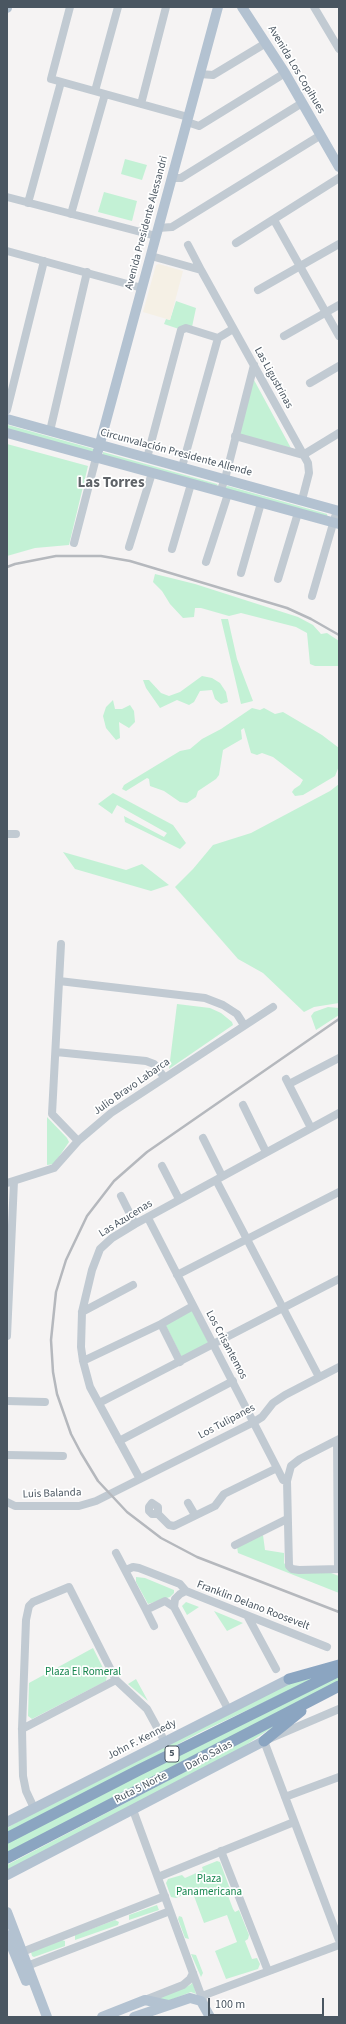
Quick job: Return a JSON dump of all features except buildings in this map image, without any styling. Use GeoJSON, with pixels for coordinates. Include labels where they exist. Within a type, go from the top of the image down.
{"type":"FeatureCollection","features":[{"type":"Feature","properties":{"kind":"highway"},"geometry":{"type":"LineString","coordinates":[[289,1679],[339,1665]]}},
{"type":"Feature","properties":{"kind":"highway","name":"Ruta 5 Norte"},"geometry":{"type":"LineString","coordinates":[[7,1838],[173,1753],[339,1672]]}},
{"type":"Feature","properties":{"kind":"highway"},"geometry":{"type":"LineString","coordinates":[[264,1741],[335,1688]]}},
{"type":"Feature","properties":{"kind":"highway","name":"Ruta 5 Norte"},"geometry":{"type":"LineString","coordinates":[[7,1858],[335,1688]]}},
{"type":"Feature","properties":{"kind":"main road","name":"Avenida Presidente Alessandri"},"geometry":{"type":"LineString","coordinates":[[96,458],[218,7]]}},
{"type":"Feature","properties":{"kind":"main road","name":"Avenida Los Copihues"},"geometry":{"type":"LineString","coordinates":[[242,7],[285,74],[339,167]]}},
{"type":"Feature","properties":{"kind":"main road","name":"Circunvalación Presidente Allende"},"geometry":{"type":"LineString","coordinates":[[7,419],[338,510]]}},
{"type":"Feature","properties":{"kind":"main road"},"geometry":{"type":"LineString","coordinates":[[7,433],[336,524]]}},
{"type":"Feature","properties":{"kind":"main road","name":"John F. Kennedy"},"geometry":{"type":"LineString","coordinates":[[7,1822],[289,1679]]}},
{"type":"Feature","properties":{"kind":"main road","name":"Darío Salas"},"geometry":{"type":"LineString","coordinates":[[7,1875],[264,1741]]}},
{"type":"Feature","properties":{"kind":"main road"},"geometry":{"type":"LineString","coordinates":[[7,1912],[27,1966],[41,2016]]}},
{"type":"Feature","properties":{"kind":"main road"},"geometry":{"type":"LineString","coordinates":[[7,1935],[41,2016]]}},
{"type":"Feature","properties":{"kind":"main road"},"geometry":{"type":"LineString","coordinates":[[134,2017],[190,1998],[201,2001],[206,2007],[210,2017]]}},
{"type":"Feature","properties":{"kind":"main road"},"geometry":{"type":"LineString","coordinates":[[107,2016],[145,2000],[169,2005]]}},
{"type":"Feature","properties":{"kind":"street"},"geometry":{"type":"LineString","coordinates":[[70,7],[51,79],[141,104],[188,120],[199,126],[285,74]]}},
{"type":"Feature","properties":{"kind":"street"},"geometry":{"type":"LineString","coordinates":[[95,91],[118,7]]}},
{"type":"Feature","properties":{"kind":"street"},"geometry":{"type":"LineString","coordinates":[[141,104],[166,7]]}},
{"type":"Feature","properties":{"kind":"street"},"geometry":{"type":"LineString","coordinates":[[314,7],[338,45]]}},
{"type":"Feature","properties":{"kind":"street"},"geometry":{"type":"LineString","coordinates":[[200,74],[213,75],[266,43]]}},
{"type":"Feature","properties":{"kind":"street"},"geometry":{"type":"LineString","coordinates":[[28,203],[61,82]]}},
{"type":"Feature","properties":{"kind":"street"},"geometry":{"type":"LineString","coordinates":[[71,214],[105,94]]}},
{"type":"Feature","properties":{"kind":"street"},"geometry":{"type":"LineString","coordinates":[[172,178],[181,178],[302,103]]}},
{"type":"Feature","properties":{"kind":"street"},"geometry":{"type":"LineString","coordinates":[[7,197],[71,214],[157,232],[172,227],[321,135]]}},
{"type":"Feature","properties":{"kind":"street"},"geometry":{"type":"LineString","coordinates":[[236,243],[339,178]]}},
{"type":"Feature","properties":{"kind":"street"},"geometry":{"type":"LineString","coordinates":[[274,220],[327,312],[339,336]]}},
{"type":"Feature","properties":{"kind":"street"},"geometry":{"type":"LineString","coordinates":[[258,290],[339,244]]}},
{"type":"Feature","properties":{"kind":"street","name":"Las Ligustrinas"},"geometry":{"type":"LineString","coordinates":[[188,245],[308,463],[309,473],[302,500]]}},
{"type":"Feature","properties":{"kind":"street"},"geometry":{"type":"LineString","coordinates":[[7,251],[142,288]]}},
{"type":"Feature","properties":{"kind":"street"},"geometry":{"type":"LineString","coordinates":[[151,256],[201,270]]}},
{"type":"Feature","properties":{"kind":"street"},"geometry":{"type":"LineString","coordinates":[[7,410],[44,261]]}},
{"type":"Feature","properties":{"kind":"street"},"geometry":{"type":"LineString","coordinates":[[50,431],[87,272]]}},
{"type":"Feature","properties":{"kind":"street"},"geometry":{"type":"LineString","coordinates":[[284,336],[339,305]]}},
{"type":"Feature","properties":{"kind":"street"},"geometry":{"type":"LineString","coordinates":[[147,458],[181,330],[186,328],[218,338]]}},
{"type":"Feature","properties":{"kind":"street"},"geometry":{"type":"LineString","coordinates":[[182,467],[218,338],[233,329]]}},
{"type":"Feature","properties":{"kind":"street"},"geometry":{"type":"LineString","coordinates":[[206,562],[224,493],[224,479],[254,365]]}},
{"type":"Feature","properties":{"kind":"street"},"geometry":{"type":"LineString","coordinates":[[310,383],[339,366]]}},
{"type":"Feature","properties":{"kind":"street"},"geometry":{"type":"LineString","coordinates":[[235,436],[303,455],[339,433]]}},
{"type":"Feature","properties":{"kind":"street"},"geometry":{"type":"LineString","coordinates":[[74,544],[96,458]]}},
{"type":"Feature","properties":{"kind":"street"},"geometry":{"type":"LineString","coordinates":[[129,547],[152,473]]}},
{"type":"Feature","properties":{"kind":"street"},"geometry":{"type":"LineString","coordinates":[[172,549],[191,484]]}},
{"type":"Feature","properties":{"kind":"street"},"geometry":{"type":"LineString","coordinates":[[241,574],[261,503]]}},
{"type":"Feature","properties":{"kind":"street"},"geometry":{"type":"LineString","coordinates":[[312,596],[336,524],[338,510]]}},
{"type":"Feature","properties":{"kind":"street"},"geometry":{"type":"LineString","coordinates":[[278,579],[298,513]]}},
{"type":"Feature","properties":{"kind":"street"},"geometry":{"type":"LineString","coordinates":[[7,834],[16,834]]}},
{"type":"Feature","properties":{"kind":"street"},"geometry":{"type":"LineString","coordinates":[[61,944],[52,1114],[78,1141]]}},
{"type":"Feature","properties":{"kind":"street"},"geometry":{"type":"LineString","coordinates":[[59,981],[205,998],[223,1005],[237,1014],[244,1025]]}},
{"type":"Feature","properties":{"kind":"street","name":"Julio Bravo Labarca"},"geometry":{"type":"LineString","coordinates":[[11,1182],[54,1168],[78,1141],[111,1113],[273,1007]]}},
{"type":"Feature","properties":{"kind":"street"},"geometry":{"type":"LineString","coordinates":[[56,1052],[146,1061],[154,1064],[164,1078]]}},
{"type":"Feature","properties":{"kind":"street"},"geometry":{"type":"LineString","coordinates":[[311,1128],[288,1081],[339,1058]]}},
{"type":"Feature","properties":{"kind":"street"},"geometry":{"type":"LineString","coordinates":[[243,1106],[266,1152]]}},
{"type":"Feature","properties":{"kind":"street","name":"Las Azucenas"},"geometry":{"type":"LineString","coordinates":[[140,1480],[90,1387],[83,1361],[81,1347],[82,1312],[92,1270],[100,1249],[112,1238],[135,1224],[339,1113]]}},
{"type":"Feature","properties":{"kind":"street"},"geometry":{"type":"LineString","coordinates":[[203,1138],[219,1178],[247,1239],[319,1377]]}},
{"type":"Feature","properties":{"kind":"street"},"geometry":{"type":"LineString","coordinates":[[162,1166],[179,1199]]}},
{"type":"Feature","properties":{"kind":"street"},"geometry":{"type":"LineString","coordinates":[[7,1336],[11,1182]]}},
{"type":"Feature","properties":{"kind":"street"},"geometry":{"type":"LineString","coordinates":[[177,1275],[339,1192]]}},
{"type":"Feature","properties":{"kind":"street"},"geometry":{"type":"LineString","coordinates":[[121,1196],[135,1224]]}},
{"type":"Feature","properties":{"kind":"street","name":"Los Crisantemos"},"geometry":{"type":"LineString","coordinates":[[148,1218],[283,1480],[287,1481]]}},
{"type":"Feature","properties":{"kind":"street"},"geometry":{"type":"LineString","coordinates":[[99,1403],[180,1362],[282,1307],[339,1279]]}},
{"type":"Feature","properties":{"kind":"street"},"geometry":{"type":"LineString","coordinates":[[82,1312],[133,1285]]}},
{"type":"Feature","properties":{"kind":"street"},"geometry":{"type":"LineString","coordinates":[[83,1361],[161,1324],[193,1306]]}},
{"type":"Feature","properties":{"kind":"street"},"geometry":{"type":"LineString","coordinates":[[161,1324],[180,1362]]}},
{"type":"Feature","properties":{"kind":"street","name":"Los Tulipanes"},"geometry":{"type":"LineString","coordinates":[[120,1490],[254,1422],[262,1417],[276,1401],[339,1367]]}},
{"type":"Feature","properties":{"kind":"street"},"geometry":{"type":"LineString","coordinates":[[119,1441],[233,1381]]}},
{"type":"Feature","properties":{"kind":"street"},"geometry":{"type":"LineString","coordinates":[[7,1401],[45,1402]]}},
{"type":"Feature","properties":{"kind":"street"},"geometry":{"type":"LineString","coordinates":[[338,1440],[338,1569],[292,1569],[289,1566],[287,1481],[291,1466],[300,1458],[338,1440]]}},
{"type":"Feature","properties":{"kind":"street"},"geometry":{"type":"LineString","coordinates":[[7,1455],[63,1456]]}},
{"type":"Feature","properties":{"kind":"street"},"geometry":{"type":"LineString","coordinates":[[158,1514],[169,1525],[174,1526],[216,1506],[224,1494],[277,1468]]}},
{"type":"Feature","properties":{"kind":"street","name":"Luis Balanda"},"geometry":{"type":"LineString","coordinates":[[7,1502],[15,1506],[79,1506],[96,1501],[120,1490]]}},
{"type":"Feature","properties":{"kind":"street"},"geometry":{"type":"LineString","coordinates":[[188,1503],[195,1515]]}},
{"type":"Feature","properties":{"kind":"street"},"geometry":{"type":"LineString","coordinates":[[235,1545],[287,1519]]}},
{"type":"Feature","properties":{"kind":"street"},"geometry":{"type":"LineString","coordinates":[[116,1553],[154,1626]]}},
{"type":"Feature","properties":{"kind":"street"},"geometry":{"type":"LineString","coordinates":[[126,1570],[133,1567],[139,1568],[180,1584],[186,1592]]}},
{"type":"Feature","properties":{"kind":"street"},"geometry":{"type":"LineString","coordinates":[[34,1808],[26,1791],[23,1776],[22,1729],[26,1620],[27,1612],[33,1602],[69,1587],[116,1680],[147,1709],[165,1742]]}},
{"type":"Feature","properties":{"kind":"street","name":"Franklin Delano Roosevelt"},"geometry":{"type":"LineString","coordinates":[[174,1607],[177,1596],[186,1592],[327,1647]]}},
{"type":"Feature","properties":{"kind":"street"},"geometry":{"type":"LineString","coordinates":[[146,1610],[165,1601],[174,1607],[228,1709]]}},
{"type":"Feature","properties":{"kind":"street"},"geometry":{"type":"LineString","coordinates":[[248,1616],[276,1669]]}},
{"type":"Feature","properties":{"kind":"street"},"geometry":{"type":"LineString","coordinates":[[22,1729],[116,1680]]}},
{"type":"Feature","properties":{"kind":"street","name":"Darío Salas"},"geometry":{"type":"LineString","coordinates":[[264,1741],[339,1709]]}},
{"type":"Feature","properties":{"kind":"street"},"geometry":{"type":"LineString","coordinates":[[264,1741],[339,1940]]}},
{"type":"Feature","properties":{"kind":"street"},"geometry":{"type":"LineString","coordinates":[[285,1797],[339,1777]]}},
{"type":"Feature","properties":{"kind":"street"},"geometry":{"type":"LineString","coordinates":[[133,1810],[206,2007]]}},
{"type":"Feature","properties":{"kind":"street"},"geometry":{"type":"LineString","coordinates":[[158,1877],[294,1822]]}},
{"type":"Feature","properties":{"kind":"street"},"geometry":{"type":"LineString","coordinates":[[221,1851],[268,1971]]}},
{"type":"Feature","properties":{"kind":"street"},"geometry":{"type":"LineString","coordinates":[[22,1952],[165,1896]]}},
{"type":"Feature","properties":{"kind":"street"},"geometry":{"type":"LineString","coordinates":[[27,1966],[170,1911]]}},
{"type":"Feature","properties":{"kind":"street"},"geometry":{"type":"LineString","coordinates":[[121,1914],[126,1928]]}},
{"type":"Feature","properties":{"kind":"street"},"geometry":{"type":"LineString","coordinates":[[69,1934],[74,1948]]}},
{"type":"Feature","properties":{"kind":"street"},"geometry":{"type":"LineString","coordinates":[[202,1996],[339,1945]]}},
{"type":"Feature","properties":{"kind":"street"},"geometry":{"type":"LineString","coordinates":[[145,2000],[188,1982],[193,1973]]}},
{"type":"Feature","properties":{"kind":"green space"},"geometry":{"type":"Polygon","coordinates":[[[125,159],[147,165],[142,180],[121,174],[125,159]]]}},
{"type":"Feature","properties":{"kind":"green space"},"geometry":{"type":"Polygon","coordinates":[[[104,192],[137,201],[132,221],[98,212],[104,192]]]}},
{"type":"Feature","properties":{"kind":"green space"},"geometry":{"type":"Polygon","coordinates":[[[176,301],[196,308],[192,327],[179,329],[164,324],[166,319],[170,320],[176,301]]]}},
{"type":"Feature","properties":{"kind":"green space"},"geometry":{"type":"Polygon","coordinates":[[[254,380],[292,450],[241,436],[239,432],[254,380]]]}},
{"type":"Feature","properties":{"kind":"green space"},"geometry":{"type":"Polygon","coordinates":[[[8,425],[94,449],[95,453],[7,429],[8,425]]]}},
{"type":"Feature","properties":{"kind":"green space"},"geometry":{"type":"Polygon","coordinates":[[[7,444],[88,466],[69,545],[35,548],[7,556],[7,444]]]}},
{"type":"Feature","properties":{"kind":"green space"},"geometry":{"type":"Polygon","coordinates":[[[103,452],[217,484],[218,486],[103,457],[103,452]]]}},
{"type":"Feature","properties":{"kind":"green space"},"geometry":{"type":"Polygon","coordinates":[[[228,486],[327,514],[328,519],[226,491],[225,487],[228,486]]]}},
{"type":"Feature","properties":{"kind":"green space"},"geometry":{"type":"Polygon","coordinates":[[[155,574],[195,584],[298,617],[313,625],[321,634],[327,633],[339,641],[339,666],[315,666],[310,664],[307,633],[296,627],[241,613],[229,616],[201,608],[195,608],[194,617],[183,618],[153,582],[155,574]]]}},
{"type":"Feature","properties":{"kind":"green space"},"geometry":{"type":"Polygon","coordinates":[[[221,619],[228,619],[237,659],[253,701],[241,704],[221,619]]]}},
{"type":"Feature","properties":{"kind":"green space"},"geometry":{"type":"Polygon","coordinates":[[[202,676],[212,678],[220,683],[226,692],[228,702],[221,704],[215,699],[212,690],[200,691],[194,702],[189,705],[177,700],[160,708],[146,688],[143,680],[149,680],[161,693],[169,696],[180,692],[202,676]]]}},
{"type":"Feature","properties":{"kind":"green space"},"geometry":{"type":"Polygon","coordinates":[[[113,700],[115,709],[122,709],[130,705],[134,711],[135,722],[129,728],[119,722],[120,738],[116,740],[106,728],[103,716],[106,707],[113,700]]]}},
{"type":"Feature","properties":{"kind":"green space"},"geometry":{"type":"Polygon","coordinates":[[[252,708],[260,710],[264,708],[275,714],[283,712],[322,735],[339,748],[339,766],[335,776],[303,795],[295,796],[292,792],[303,780],[273,757],[262,753],[257,755],[251,753],[244,728],[241,730],[242,739],[223,750],[219,775],[216,779],[198,791],[196,797],[187,803],[180,802],[164,791],[150,786],[149,779],[147,778],[126,791],[122,789],[124,785],[180,751],[190,749],[202,739],[221,729],[252,708]]]}},
{"type":"Feature","properties":{"kind":"green space"},"geometry":{"type":"Polygon","coordinates":[[[339,784],[339,1003],[314,1007],[304,1012],[263,973],[238,959],[175,887],[193,869],[213,845],[251,833],[330,791],[339,784]]]}},
{"type":"Feature","properties":{"kind":"green space"},"geometry":{"type":"Polygon","coordinates":[[[113,793],[173,825],[186,843],[180,849],[125,822],[124,816],[164,837],[167,833],[117,805],[112,814],[98,804],[113,793]]]}},
{"type":"Feature","properties":{"kind":"green space"},"geometry":{"type":"Polygon","coordinates":[[[63,852],[126,870],[142,864],[169,885],[151,891],[75,869],[63,852]]]}},
{"type":"Feature","properties":{"kind":"green space"},"geometry":{"type":"Polygon","coordinates":[[[177,1004],[210,1008],[221,1013],[232,1022],[233,1025],[169,1069],[177,1004]]]}},
{"type":"Feature","properties":{"kind":"green space"},"geometry":{"type":"Polygon","coordinates":[[[328,1007],[339,1008],[339,1015],[316,1030],[311,1016],[314,1012],[328,1007]]]}},
{"type":"Feature","properties":{"kind":"green space"},"geometry":{"type":"Polygon","coordinates":[[[47,1117],[69,1142],[54,1164],[47,1165],[47,1117]]]}},
{"type":"Feature","properties":{"kind":"green space"},"geometry":{"type":"Polygon","coordinates":[[[192,1310],[209,1344],[182,1358],[165,1324],[192,1310]]]}},
{"type":"Feature","properties":{"kind":"green space"},"geometry":{"type":"Polygon","coordinates":[[[263,1535],[265,1550],[284,1553],[284,1563],[289,1569],[331,1573],[339,1576],[339,1593],[238,1553],[237,1547],[263,1535]]]}},
{"type":"Feature","properties":{"kind":"green space"},"geometry":{"type":"Polygon","coordinates":[[[136,1577],[145,1578],[174,1590],[174,1593],[170,1597],[148,1604],[136,1582],[136,1577]]]}},
{"type":"Feature","properties":{"kind":"green space"},"geometry":{"type":"Polygon","coordinates":[[[186,1602],[199,1607],[187,1615],[182,1606],[186,1602]]]}},
{"type":"Feature","properties":{"kind":"green space"},"geometry":{"type":"Polygon","coordinates":[[[214,1611],[243,1623],[227,1631],[214,1611]]]}},
{"type":"Feature","properties":{"kind":"green space","name":"Plaza El Romeral"},"geometry":{"type":"Polygon","coordinates":[[[93,1648],[107,1676],[106,1681],[32,1719],[28,1716],[29,1683],[93,1648]]]}},
{"type":"Feature","properties":{"kind":"green space"},"geometry":{"type":"Polygon","coordinates":[[[326,1673],[201,1732],[7,1834],[7,1828],[31,1814],[294,1681],[326,1673]]]}},
{"type":"Feature","properties":{"kind":"green space"},"geometry":{"type":"Polygon","coordinates":[[[339,1676],[339,1681],[7,1853],[7,1843],[159,1764],[339,1676]]]}},
{"type":"Feature","properties":{"kind":"green space"},"geometry":{"type":"Polygon","coordinates":[[[136,1679],[148,1701],[128,1684],[136,1679]]]}},
{"type":"Feature","properties":{"kind":"green space"},"geometry":{"type":"Polygon","coordinates":[[[282,1721],[240,1749],[7,1872],[7,1865],[282,1721]]]}},
{"type":"Feature","properties":{"kind":"green space","name":"Plaza Panamericana"},"geometry":{"type":"Polygon","coordinates":[[[217,1861],[220,1862],[230,1889],[227,1893],[233,1909],[235,1912],[239,1910],[249,1935],[248,1939],[245,1941],[252,1959],[257,1958],[260,1964],[258,1969],[226,1979],[215,1951],[237,1942],[227,1915],[204,1923],[194,1896],[188,1893],[176,1898],[171,1897],[166,1883],[168,1879],[182,1875],[185,1878],[203,1870],[202,1867],[217,1861]]]}},
{"type":"Feature","properties":{"kind":"green space"},"geometry":{"type":"Polygon","coordinates":[[[157,1905],[159,1910],[129,1920],[129,1915],[157,1905]]]}},
{"type":"Feature","properties":{"kind":"green space"},"geometry":{"type":"Polygon","coordinates":[[[179,1916],[182,1917],[189,1939],[185,1938],[178,1919],[179,1916]]]}},
{"type":"Feature","properties":{"kind":"green space"},"geometry":{"type":"Polygon","coordinates":[[[115,1920],[119,1922],[118,1925],[75,1940],[75,1935],[115,1920]]]}},
{"type":"Feature","properties":{"kind":"green space"},"geometry":{"type":"Polygon","coordinates":[[[62,1940],[65,1941],[65,1946],[34,1957],[32,1956],[31,1952],[62,1940]]]}},
{"type":"Feature","properties":{"kind":"green space"},"geometry":{"type":"Polygon","coordinates":[[[191,1954],[196,1955],[203,1973],[201,1977],[191,1954]]]}},
{"type":"Feature","properties":{"kind":"green space"},"geometry":{"type":"Polygon","coordinates":[[[193,1982],[196,1994],[191,1992],[168,2001],[156,1999],[190,1985],[193,1982]]]}},
{"type":"Feature","properties":{"kind":"sand"},"geometry":{"type":"Polygon","coordinates":[[[159,264],[183,271],[170,320],[143,312],[156,265],[159,264]]]}},
{"type":"Feature","properties":{"kind":"railway"},"geometry":{"type":"LineString","coordinates":[[7,567],[56,556],[101,556],[130,561],[287,608],[311,619],[339,635]]}},
{"type":"Feature","properties":{"kind":"railway"},"geometry":{"type":"LineString","coordinates":[[339,1019],[147,1152],[114,1181],[87,1216],[66,1260],[56,1292],[51,1340],[53,1372],[57,1394],[71,1434],[98,1481],[127,1512],[161,1538],[197,1557],[339,1612]]}},
{"type":"Feature","properties":{"kind":"district","name":"Las Torres"},"geometry":{"type":"Point","coordinates":[111,484]}}]}
